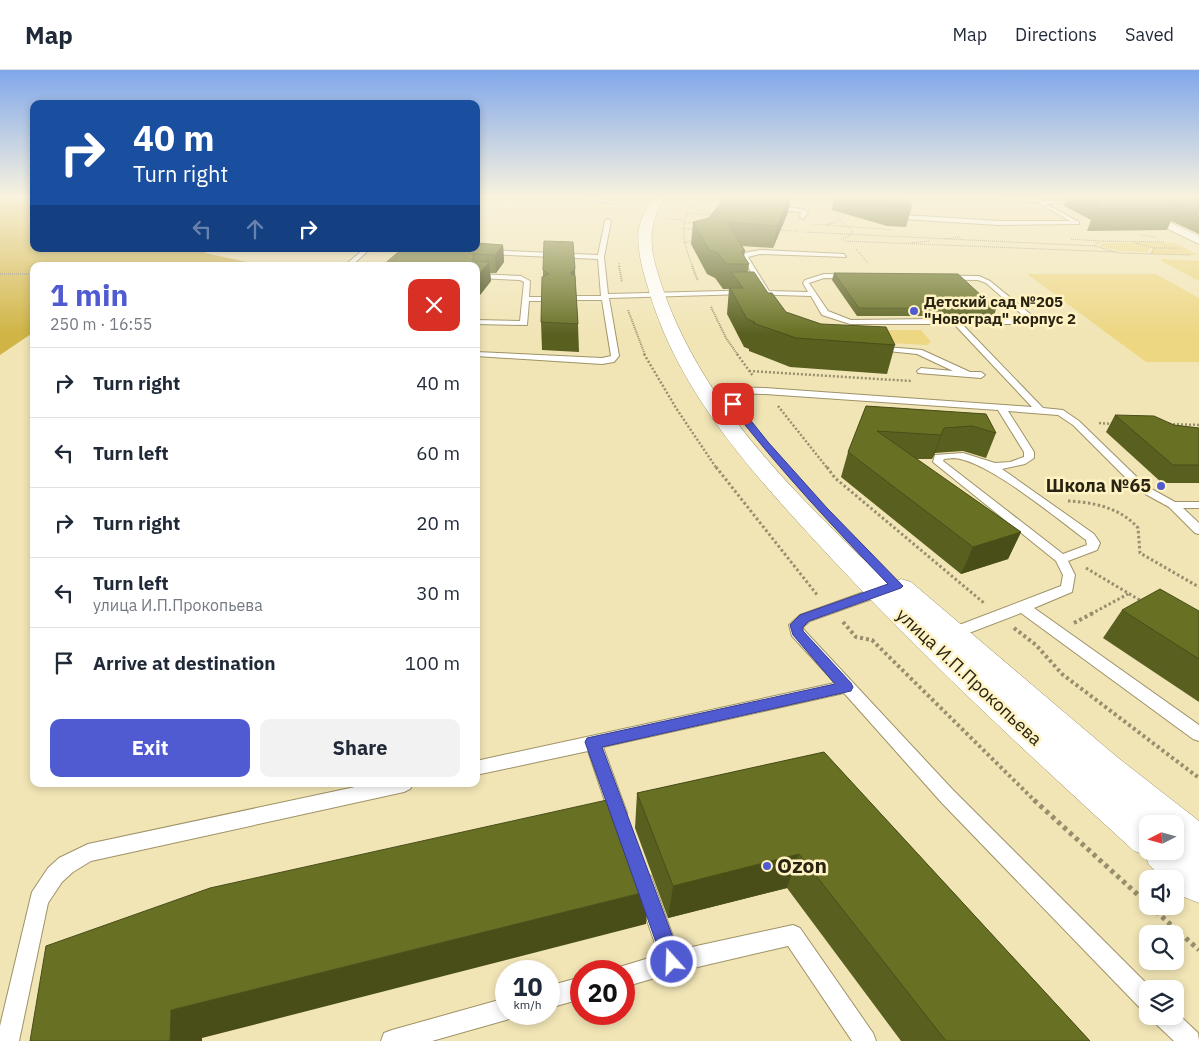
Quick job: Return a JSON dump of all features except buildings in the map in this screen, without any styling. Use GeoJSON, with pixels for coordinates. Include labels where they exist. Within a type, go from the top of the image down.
{"type":"FeatureCollection","features":[{"type":"Feature","properties":{"kind":"street","name":"улица И.П.Прокопьева"},"geometry":{"type":"LineString","coordinates":[[645,243],[664,294],[683,325],[714,391],[765,444],[823,510],[887,589],[940,638],[1161,815]]}},
{"type":"Feature","properties":{"kind":"street","name":"улица И.П.Прокопьева"},"geometry":{"type":"LineString","coordinates":[[656,243],[664,294]]}},
{"type":"Feature","properties":{"kind":"street","name":"улица И.П.Прокопьева"},"geometry":{"type":"LineString","coordinates":[[940,638],[997,706],[1139,829]]}},
{"type":"Feature","properties":{"kind":"street"},"geometry":{"type":"LineString","coordinates":[[1184,834],[1199,846]]}},
{"type":"Feature","properties":{"kind":"street"},"geometry":{"type":"LineString","coordinates":[[1174,860],[1199,882]]}},
{"type":"Feature","properties":{"kind":"lane"},"geometry":{"type":"LineString","coordinates":[[480,354],[611,360],[615,356],[605,297],[601,257],[604,243]]}},
{"type":"Feature","properties":{"kind":"lane"},"geometry":{"type":"LineString","coordinates":[[480,251],[601,257]]}},
{"type":"Feature","properties":{"kind":"lane"},"geometry":{"type":"LineString","coordinates":[[352,262],[363,252]]}},
{"type":"Feature","properties":{"kind":"lane"},"geometry":{"type":"LineString","coordinates":[[772,302],[745,257],[746,254],[760,252],[844,256]]}},
{"type":"Feature","properties":{"kind":"lane"},"geometry":{"type":"LineString","coordinates":[[480,276],[525,279],[526,299],[524,322],[522,324],[480,322]]}},
{"type":"Feature","properties":{"kind":"lane"},"geometry":{"type":"LineString","coordinates":[[880,276],[979,278],[988,282],[1031,319],[1022,322],[850,322],[825,313],[806,283],[819,277],[880,276]]}},
{"type":"Feature","properties":{"kind":"lane"},"geometry":{"type":"LineString","coordinates":[[576,298],[664,294],[813,294]]}},
{"type":"Feature","properties":{"kind":"lane"},"geometry":{"type":"LineString","coordinates":[[526,299],[544,299]]}},
{"type":"Feature","properties":{"kind":"lane"},"geometry":{"type":"LineString","coordinates":[[956,322],[1039,409]]}},
{"type":"Feature","properties":{"kind":"lane"},"geometry":{"type":"LineString","coordinates":[[865,347],[914,351],[968,374]]}},
{"type":"Feature","properties":{"kind":"lane"},"geometry":{"type":"LineString","coordinates":[[921,371],[982,375]]}},
{"type":"Feature","properties":{"kind":"lane"},"geometry":{"type":"LineString","coordinates":[[714,391],[1039,409],[1060,412],[1076,423],[1142,488],[1173,505],[1199,530]]}},
{"type":"Feature","properties":{"kind":"lane"},"geometry":{"type":"LineString","coordinates":[[992,467],[1029,458],[1029,452],[1001,407]]}},
{"type":"Feature","properties":{"kind":"lane"},"geometry":{"type":"LineString","coordinates":[[940,638],[1067,589],[1069,575],[1064,558],[938,462],[939,457],[960,455],[975,458],[992,467],[1090,538],[1094,543],[1092,547],[1064,558]]}},
{"type":"Feature","properties":{"kind":"lane"},"geometry":{"type":"LineString","coordinates":[[1173,505],[1199,505]]}},
{"type":"Feature","properties":{"kind":"lane"},"geometry":{"type":"LineString","coordinates":[[887,589],[805,618],[796,625],[797,632],[973,823],[1139,991]]}},
{"type":"Feature","properties":{"kind":"lane"},"geometry":{"type":"LineString","coordinates":[[1023,607],[1199,734]]}},
{"type":"Feature","properties":{"kind":"lane"},"geometry":{"type":"LineString","coordinates":[[480,767],[846,687]]}},
{"type":"Feature","properties":{"kind":"lane"},"geometry":{"type":"LineString","coordinates":[[593,742],[626,834]]}},
{"type":"Feature","properties":{"kind":"lane"},"geometry":{"type":"LineString","coordinates":[[8,1041],[39,899],[55,875],[76,858],[88,853],[390,787]]}},
{"type":"Feature","properties":{"kind":"lane"},"geometry":{"type":"LineString","coordinates":[[636,861],[672,962]]}},
{"type":"Feature","properties":{"kind":"lane"},"geometry":{"type":"LineString","coordinates":[[635,973],[672,962],[793,935],[865,1041]]}},
{"type":"Feature","properties":{"kind":"lane"},"geometry":{"type":"LineString","coordinates":[[392,1041],[495,1012]]}},
{"type":"Feature","properties":{"kind":"lane"},"geometry":{"type":"LineString","coordinates":[[1173,1025],[1190,1041]]}},
{"type":"Feature","properties":{"kind":"path"},"geometry":{"type":"LineString","coordinates":[[684,243],[700,285]]}},
{"type":"Feature","properties":{"kind":"path"},"geometry":{"type":"LineString","coordinates":[[852,243],[880,276]]}},
{"type":"Feature","properties":{"kind":"path"},"geometry":{"type":"LineString","coordinates":[[890,243],[1199,255]]}},
{"type":"Feature","properties":{"kind":"path"},"geometry":{"type":"LineString","coordinates":[[902,244],[908,243]]}},
{"type":"Feature","properties":{"kind":"path"},"geometry":{"type":"LineString","coordinates":[[1024,243],[1095,246],[1115,252]]}},
{"type":"Feature","properties":{"kind":"path"},"geometry":{"type":"LineString","coordinates":[[1135,243],[1154,248],[1151,254]]}},
{"type":"Feature","properties":{"kind":"path"},"geometry":{"type":"LineString","coordinates":[[0,274],[30,274]]}},
{"type":"Feature","properties":{"kind":"path"},"geometry":{"type":"LineString","coordinates":[[708,301],[726,338],[757,382]]}},
{"type":"Feature","properties":{"kind":"path"},"geometry":{"type":"LineString","coordinates":[[626,303],[630,320],[660,384],[696,441],[751,517],[820,598]]}},
{"type":"Feature","properties":{"kind":"path"},"geometry":{"type":"LineString","coordinates":[[748,371],[913,382]]}},
{"type":"Feature","properties":{"kind":"path"},"geometry":{"type":"LineString","coordinates":[[775,403],[835,478],[989,608]]}},
{"type":"Feature","properties":{"kind":"path"},"geometry":{"type":"LineString","coordinates":[[1076,423],[1114,424]]}},
{"type":"Feature","properties":{"kind":"path"},"geometry":{"type":"LineString","coordinates":[[1161,424],[1199,425]]}},
{"type":"Feature","properties":{"kind":"path"},"geometry":{"type":"LineString","coordinates":[[1059,502],[1084,501],[1121,513],[1139,530],[1141,538],[1138,548],[1140,553],[1199,588]]}},
{"type":"Feature","properties":{"kind":"path"},"geometry":{"type":"LineString","coordinates":[[1064,558],[1144,603]]}},
{"type":"Feature","properties":{"kind":"path"},"geometry":{"type":"LineString","coordinates":[[1058,632],[1128,593]]}},
{"type":"Feature","properties":{"kind":"path"},"geometry":{"type":"LineString","coordinates":[[840,619],[856,637],[872,640],[1037,803],[1139,896]]}},
{"type":"Feature","properties":{"kind":"path"},"geometry":{"type":"LineString","coordinates":[[1010,625],[1036,645],[1062,674],[1199,778]]}},
{"type":"Feature","properties":{"kind":"path"},"geometry":{"type":"LineString","coordinates":[[1160,915],[1199,950]]}},
{"type":"Feature","properties":{"kind":"shaded area"},"geometry":{"type":"Polygon","coordinates":[[[0,243],[30,243],[30,252],[206,252],[247,262],[30,262],[30,335],[0,355],[0,243]]]}},
{"type":"Feature","properties":{"kind":"shaded area"},"geometry":{"type":"Polygon","coordinates":[[[1102,243],[1132,243],[1150,248],[1148,252],[1118,251],[1100,246],[1102,243]]]}},
{"type":"Feature","properties":{"kind":"shaded area"},"geometry":{"type":"Polygon","coordinates":[[[1135,243],[1176,243],[1199,255],[1151,254],[1153,248],[1135,243]]]}},
{"type":"Feature","properties":{"kind":"shaded area"},"geometry":{"type":"Polygon","coordinates":[[[1161,259],[1199,261],[1199,281],[1161,261],[1161,259]]]}},
{"type":"Feature","properties":{"kind":"shaded area"},"geometry":{"type":"Polygon","coordinates":[[[1027,274],[1156,274],[1199,298],[1199,362],[1146,362],[1027,274]]]}},
{"type":"Feature","properties":{"kind":"shaded area"},"geometry":{"type":"Polygon","coordinates":[[[828,330],[921,330],[931,342],[927,345],[835,340],[828,330]]]}},
{"type":"Feature","properties":{"kind":"place","name":"Детский сад №205 \"Новоград\" корпус 2"},"geometry":{"type":"Point","coordinates":[914,311]}},
{"type":"Feature","properties":{"kind":"place","name":"Школа №65"},"geometry":{"type":"Point","coordinates":[1161,486]}},
{"type":"Feature","properties":{"kind":"place","name":"Ozon"},"geometry":{"type":"Point","coordinates":[767,866]}},
{"type":"Feature","properties":{"kind":"route"},"geometry":{"type":"LineString","coordinates":[[672,962],[593,742],[846,687],[803,640],[797,632],[796,625],[805,618],[897,586],[823,510],[733,404]]}}]}
